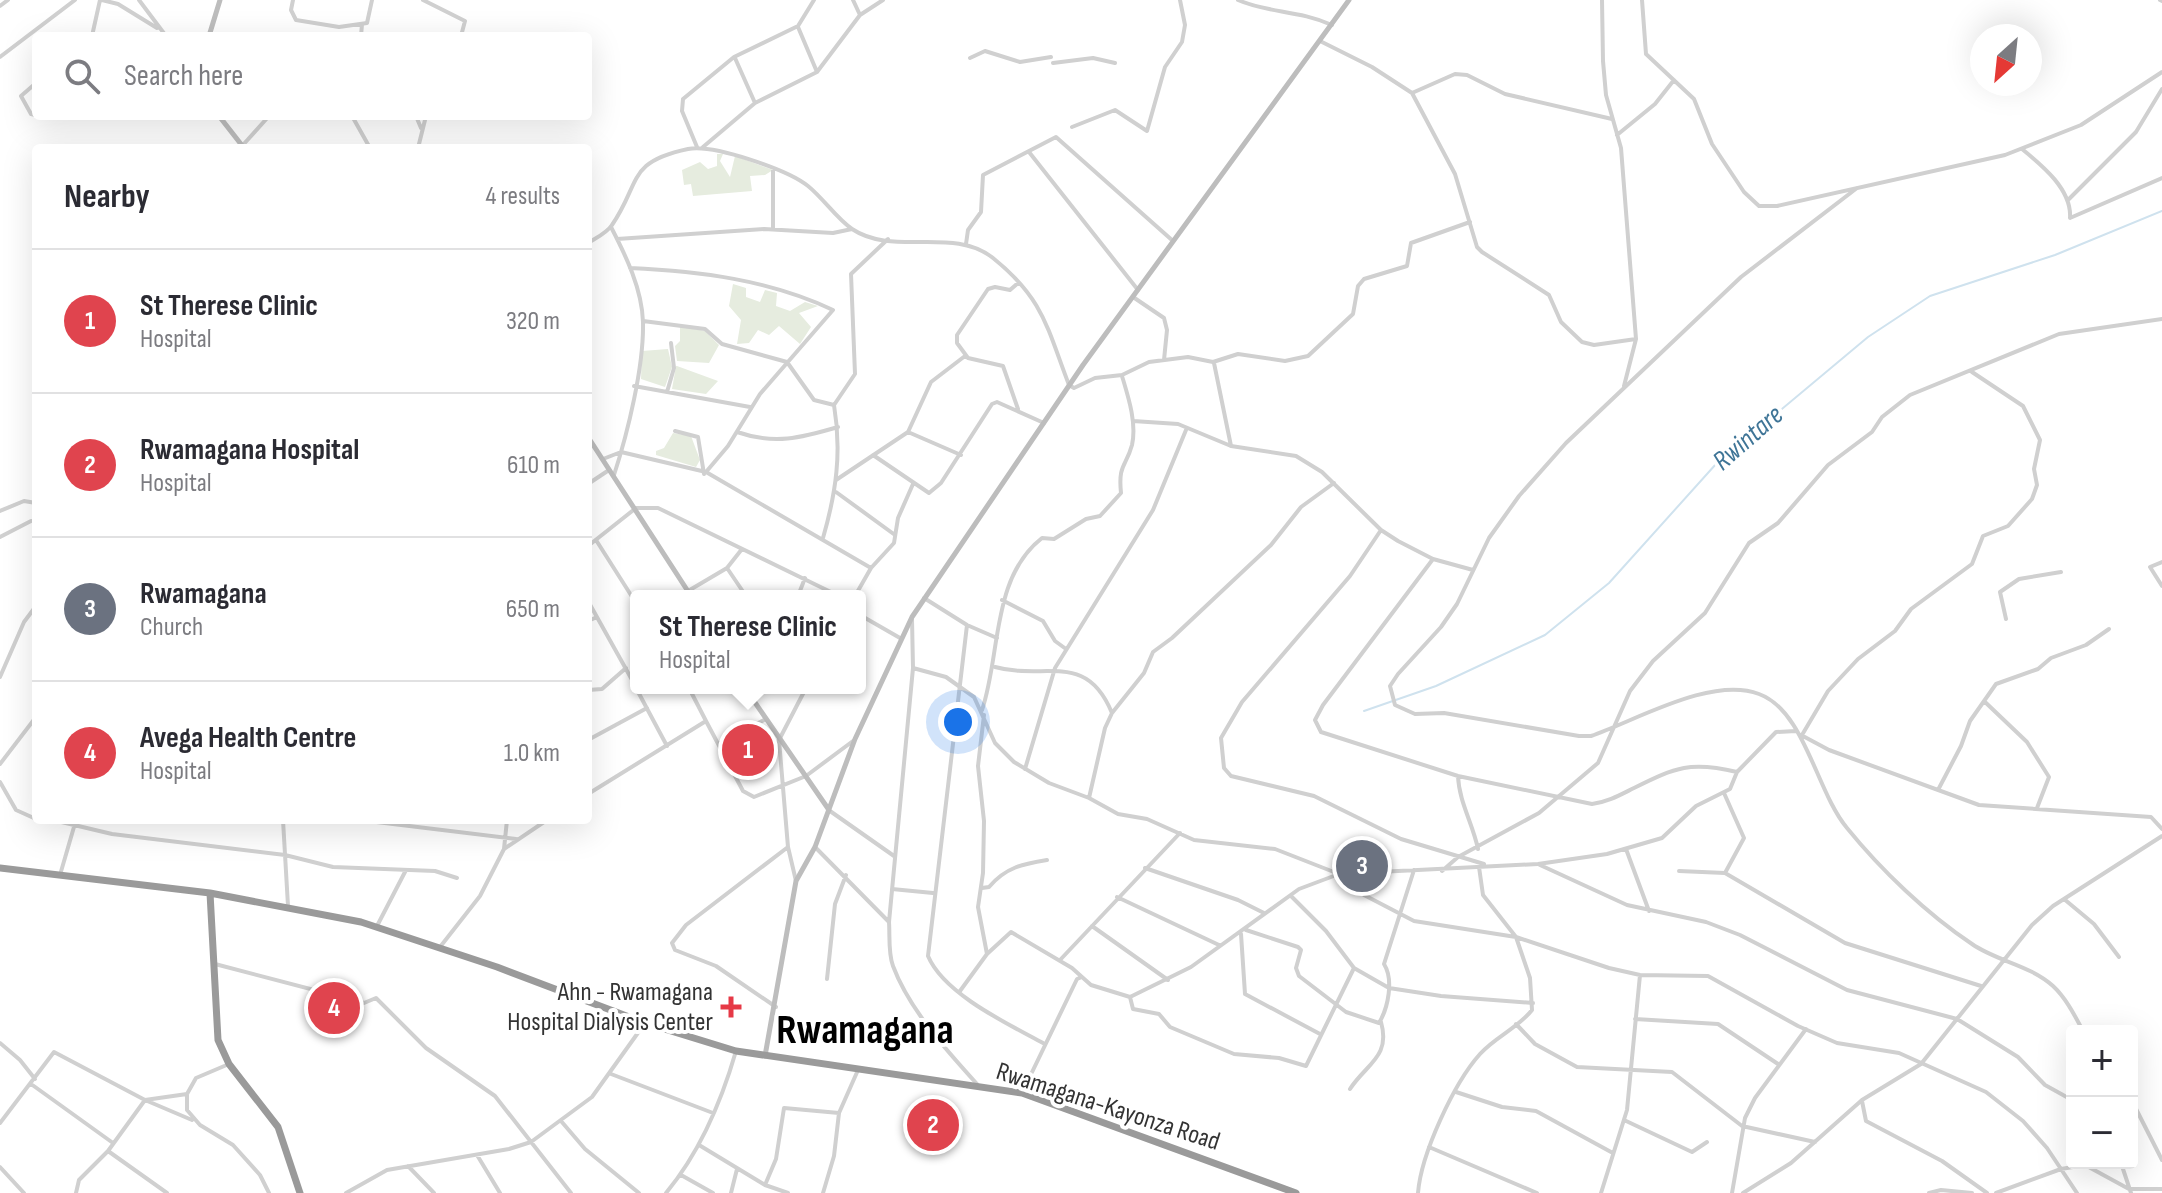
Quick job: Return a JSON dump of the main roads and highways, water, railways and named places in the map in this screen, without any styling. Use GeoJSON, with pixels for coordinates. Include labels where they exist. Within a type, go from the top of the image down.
{"type":"FeatureCollection","features":[{"type":"Feature","properties":{"kind":"highway","name":"Rwamagana-Kayonza Road"},"geometry":{"type":"LineString","coordinates":[[0,868],[210,893],[377,926],[645,1023],[736,1051],[1022,1093],[1296,1193]]}},
{"type":"Feature","properties":{"kind":"highway"},"geometry":{"type":"LineString","coordinates":[[210,893],[218,1040],[229,1064],[278,1127],[300,1193]]}},
{"type":"Feature","properties":{"kind":"main road"},"geometry":{"type":"LineString","coordinates":[[210,32],[220,0]]}},
{"type":"Feature","properties":{"kind":"main road"},"geometry":{"type":"LineString","coordinates":[[765,1057],[796,881],[815,847],[855,739],[900,638],[1069,385],[1349,0]]}},
{"type":"Feature","properties":{"kind":"main road"},"geometry":{"type":"LineString","coordinates":[[222,120],[241,144]]}},
{"type":"Feature","properties":{"kind":"main road"},"geometry":{"type":"LineString","coordinates":[[592,443],[687,590]]}},
{"type":"Feature","properties":{"kind":"main road"},"geometry":{"type":"LineString","coordinates":[[749,694],[830,811]]}},
{"type":"Feature","properties":{"kind":"waterway","name":"Rwintare"},"geometry":{"type":"LineString","coordinates":[[1364,711],[1436,686],[1545,635],[1609,583],[1716,464],[1868,337],[1930,296],[2055,255],[2162,211]]}},
{"type":"Feature","properties":{"kind":"place","name":"St Therese Clinic"},"geometry":{"type":"Point","coordinates":[748,750]}},
{"type":"Feature","properties":{"kind":"place","name":"Rwamagana"},"geometry":{"type":"Point","coordinates":[1362,866]}},
{"type":"Feature","properties":{"kind":"place","name":"Ahn - Rwamagana Hospital Dialysis Center"},"geometry":{"type":"Point","coordinates":[731,1007]}},
{"type":"Feature","properties":{"kind":"place","name":"Avega Health Centre"},"geometry":{"type":"Point","coordinates":[334,1008]}},
{"type":"Feature","properties":{"kind":"place","name":"Rwamagana Hospital"},"geometry":{"type":"Point","coordinates":[933,1125]}},
{"type":"Feature","properties":{"kind":"district","name":"Rwamagana"},"geometry":{"type":"Point","coordinates":[865,1030]}}]}
